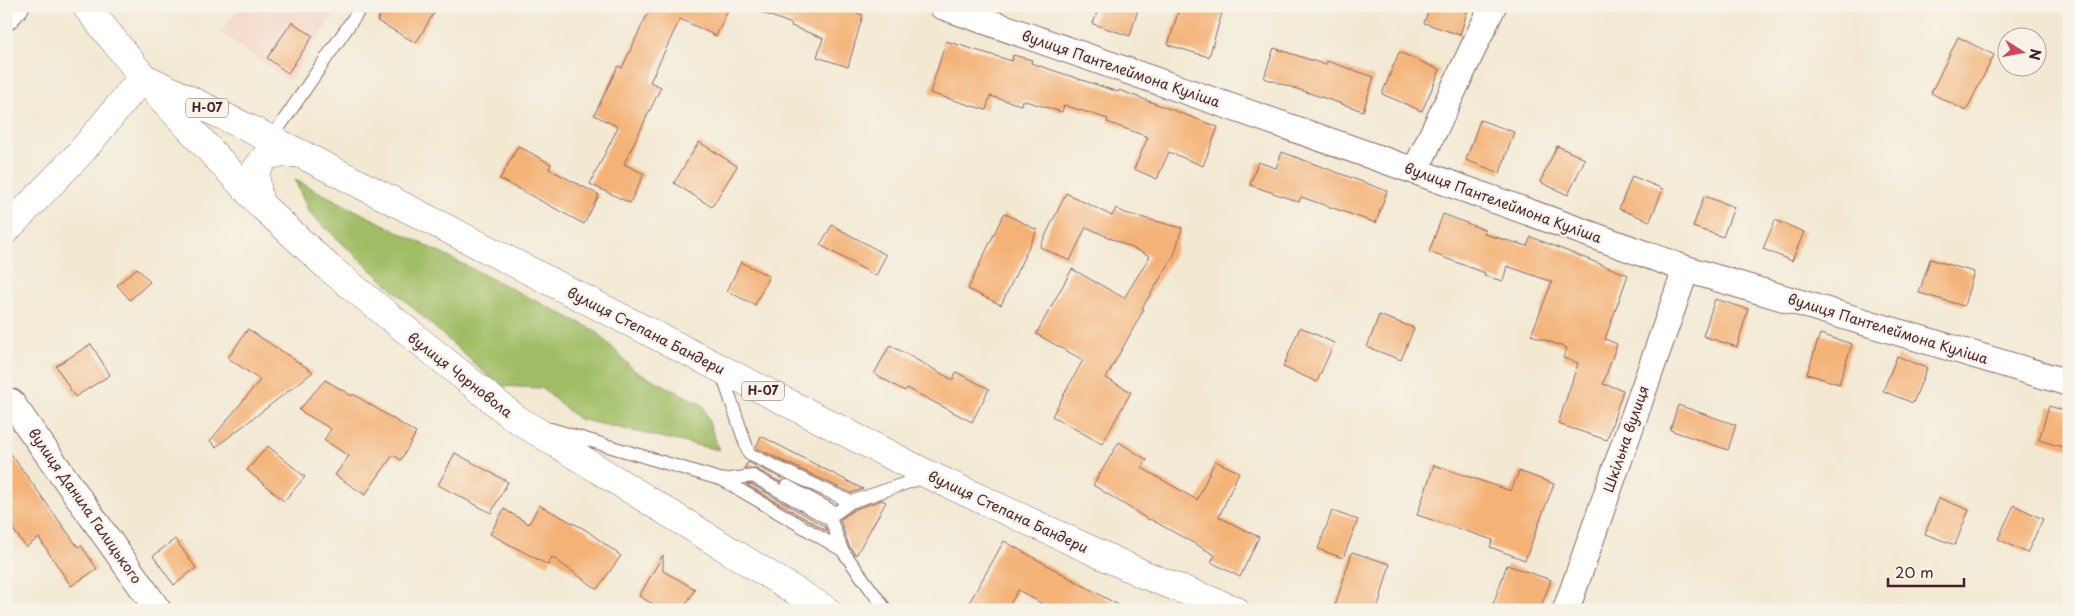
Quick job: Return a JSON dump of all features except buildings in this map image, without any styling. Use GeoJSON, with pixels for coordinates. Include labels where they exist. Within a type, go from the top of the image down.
{"type":"FeatureCollection","features":[{"type":"Feature","properties":{"kind":"main road","name":"Н-07"},"geometry":{"type":"LineString","coordinates":[[86,6],[143,77]]}},
{"type":"Feature","properties":{"kind":"main road","name":"вулиця Степана Бандери"},"geometry":{"type":"LineString","coordinates":[[143,77],[299,153],[929,475],[1145,575],[1235,610]]}},
{"type":"Feature","properties":{"kind":"main road","name":"вулиця Чорновола"},"geometry":{"type":"LineString","coordinates":[[143,77],[259,203],[328,267],[417,341],[515,418],[826,610]]}},
{"type":"Feature","properties":{"kind":"main road"},"geometry":{"type":"LineString","coordinates":[[6,230],[81,152],[143,77]]}},
{"type":"Feature","properties":{"kind":"main road"},"geometry":{"type":"LineString","coordinates":[[259,203],[255,171],[268,154],[299,153]]}},
{"type":"Feature","properties":{"kind":"street"},"geometry":{"type":"LineString","coordinates":[[6,17],[16,6]]}},
{"type":"Feature","properties":{"kind":"street","name":"вулиця Пантелеймона Куліша"},"geometry":{"type":"LineString","coordinates":[[942,6],[1415,171],[1686,269],[2069,383]]}},
{"type":"Feature","properties":{"kind":"street"},"geometry":{"type":"LineString","coordinates":[[1415,171],[1493,6]]}},
{"type":"Feature","properties":{"kind":"street","name":"Шкільна вулиця"},"geometry":{"type":"LineString","coordinates":[[1566,610],[1686,269]]}},
{"type":"Feature","properties":{"kind":"street","name":"вулиця Данила Галицького"},"geometry":{"type":"LineString","coordinates":[[9,403],[158,610]]}},
{"type":"Feature","properties":{"kind":"lane"},"geometry":{"type":"LineString","coordinates":[[271,139],[362,6]]}},
{"type":"Feature","properties":{"kind":"lane"},"geometry":{"type":"LineString","coordinates":[[720,369],[749,454],[851,502],[929,475]]}},
{"type":"Feature","properties":{"kind":"lane"},"geometry":{"type":"LineString","coordinates":[[515,418],[723,480],[842,550]]}},
{"type":"Feature","properties":{"kind":"lane"},"geometry":{"type":"LineString","coordinates":[[723,480],[753,476],[831,520],[842,550],[886,610]]}},
{"type":"Feature","properties":{"kind":"shaded area"},"geometry":{"type":"Polygon","coordinates":[[[241,6],[340,6],[289,81],[220,32],[241,6]]]}},
{"type":"Feature","properties":{"kind":"green space"},"geometry":{"type":"Polygon","coordinates":[[[295,180],[596,331],[634,370],[703,405],[719,450],[578,419],[542,388],[499,386],[309,213],[295,180]]]}}]}
